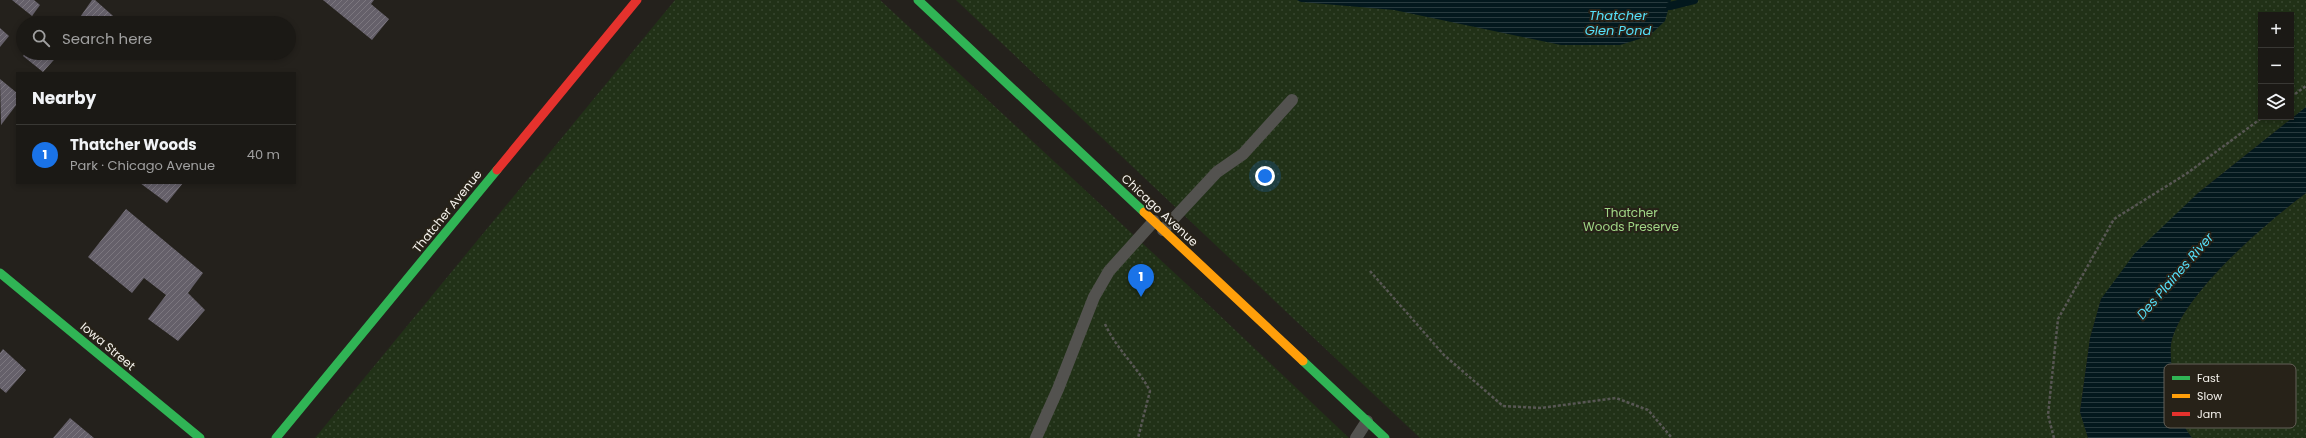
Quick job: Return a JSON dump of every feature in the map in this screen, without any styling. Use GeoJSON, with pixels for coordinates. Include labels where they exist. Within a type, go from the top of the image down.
{"type":"FeatureCollection","features":[{"type":"Feature","properties":{"kind":"street","name":"Thatcher Avenue"},"geometry":{"type":"LineString","coordinates":[[276,438],[637,0]]}},
{"type":"Feature","properties":{"kind":"street","name":"Chicago Avenue"},"geometry":{"type":"LineString","coordinates":[[918,0],[1385,438]]}},
{"type":"Feature","properties":{"kind":"street","name":"Iowa Street"},"geometry":{"type":"LineString","coordinates":[[0,273],[200,438]]}},
{"type":"Feature","properties":{"kind":"lane"},"geometry":{"type":"LineString","coordinates":[[1163,230],[1217,172],[1243,154],[1292,100]]}},
{"type":"Feature","properties":{"kind":"lane"},"geometry":{"type":"LineString","coordinates":[[1036,438],[1058,389],[1094,297],[1109,271],[1154,221]]}},
{"type":"Feature","properties":{"kind":"lane"},"geometry":{"type":"LineString","coordinates":[[1356,438],[1367,421]]}},
{"type":"Feature","properties":{"kind":"path"},"geometry":{"type":"LineString","coordinates":[[2294,95],[2306,86]]}},
{"type":"Feature","properties":{"kind":"path"},"geometry":{"type":"LineString","coordinates":[[2054,438],[2048,415],[2058,319],[2114,219],[2186,174],[2259,120]]}},
{"type":"Feature","properties":{"kind":"path"},"geometry":{"type":"LineString","coordinates":[[1370,271],[1444,355],[1503,406],[1540,408],[1616,398],[1648,410],[1672,438]]}},
{"type":"Feature","properties":{"kind":"path"},"geometry":{"type":"LineString","coordinates":[[1105,324],[1114,343],[1140,374],[1150,392],[1138,438]]}},
{"type":"Feature","properties":{"kind":"green space"},"geometry":{"type":"Polygon","coordinates":[[[675,0],[880,0],[1194,291],[1349,438],[315,438],[675,0]]]}},
{"type":"Feature","properties":{"kind":"green space","name":"Thatcher Woods Preserve"},"geometry":{"type":"Polygon","coordinates":[[[956,0],[2306,0],[2306,107],[2294,117],[2294,12],[2258,12],[2258,120],[2290,120],[2198,193],[2101,299],[2090,338],[2080,411],[2088,438],[1420,438],[956,0]]]}},
{"type":"Feature","properties":{"kind":"green space"},"geometry":{"type":"Polygon","coordinates":[[[2306,193],[2306,438],[2192,438],[2185,428],[2296,428],[2296,364],[2171,364],[2171,353],[2172,339],[2180,320],[2210,279],[2229,259],[2306,193]]]}},
{"type":"Feature","properties":{"kind":"water","name":"Thatcher Glen Pond"},"geometry":{"type":"Polygon","coordinates":[[[1297,0],[1671,0],[1665,21],[1649,36],[1620,45],[1561,45],[1394,10],[1301,2],[1297,0]]]}},
{"type":"Feature","properties":{"kind":"water","name":"Des Plaines River"},"geometry":{"type":"Polygon","coordinates":[[[2306,107],[2306,193],[2270,222],[2229,259],[2210,279],[2180,320],[2172,339],[2171,364],[2164,364],[2164,428],[2185,428],[2192,438],[2088,438],[2080,412],[2090,338],[2101,299],[2135,253],[2198,193],[2290,120],[2294,120],[2294,117],[2306,107]]]}},
{"type":"Feature","properties":{"kind":"building"},"geometry":{"type":"Polygon","coordinates":[[[12,0],[34,0],[40,5],[32,16],[12,0]]]}},
{"type":"Feature","properties":{"kind":"building"},"geometry":{"type":"Polygon","coordinates":[[[92,0],[95,0],[113,16],[81,16],[92,0]]]}},
{"type":"Feature","properties":{"kind":"building"},"geometry":{"type":"Polygon","coordinates":[[[323,0],[374,0],[371,4],[389,19],[372,40],[323,0]]]}},
{"type":"Feature","properties":{"kind":"building"},"geometry":{"type":"Polygon","coordinates":[[[0,28],[9,36],[0,47],[0,28]]]}},
{"type":"Feature","properties":{"kind":"building"},"geometry":{"type":"Polygon","coordinates":[[[28,60],[54,60],[43,72],[28,60]]]}},
{"type":"Feature","properties":{"kind":"building"},"geometry":{"type":"Polygon","coordinates":[[[0,79],[16,92],[16,105],[1,125],[0,79]]]}},
{"type":"Feature","properties":{"kind":"building"},"geometry":{"type":"Polygon","coordinates":[[[141,184],[182,184],[167,203],[141,184]]]}},
{"type":"Feature","properties":{"kind":"building"},"geometry":{"type":"Polygon","coordinates":[[[126,209],[203,273],[188,293],[205,310],[178,341],[148,319],[166,295],[144,278],[132,293],[88,257],[126,209]]]}},
{"type":"Feature","properties":{"kind":"building"},"geometry":{"type":"Polygon","coordinates":[[[3,349],[26,370],[6,393],[0,388],[0,353],[3,349]]]}},
{"type":"Feature","properties":{"kind":"building"},"geometry":{"type":"Polygon","coordinates":[[[70,418],[94,438],[53,438],[70,418]]]}},
{"type":"Feature","properties":{"kind":"waterway"},"geometry":{"type":"LineString","coordinates":[[1670,6],[1694,0]]}},
{"type":"Feature","properties":{"kind":"traffic: fast"},"geometry":{"type":"LineString","coordinates":[[918,0],[1144,212]]}},
{"type":"Feature","properties":{"kind":"traffic: fast"},"geometry":{"type":"LineString","coordinates":[[276,438],[497,170]]}},
{"type":"Feature","properties":{"kind":"traffic: fast"},"geometry":{"type":"LineString","coordinates":[[0,273],[200,438]]}},
{"type":"Feature","properties":{"kind":"traffic: fast"},"geometry":{"type":"LineString","coordinates":[[1303,361],[1385,438]]}},
{"type":"Feature","properties":{"kind":"traffic: slow"},"geometry":{"type":"LineString","coordinates":[[1144,212],[1303,361]]}},
{"type":"Feature","properties":{"kind":"traffic: jam"},"geometry":{"type":"LineString","coordinates":[[497,170],[637,0]]}},
{"type":"Feature","properties":{"kind":"place","name":"Thatcher Woods"},"geometry":{"type":"Point","coordinates":[1141,297]}}]}
